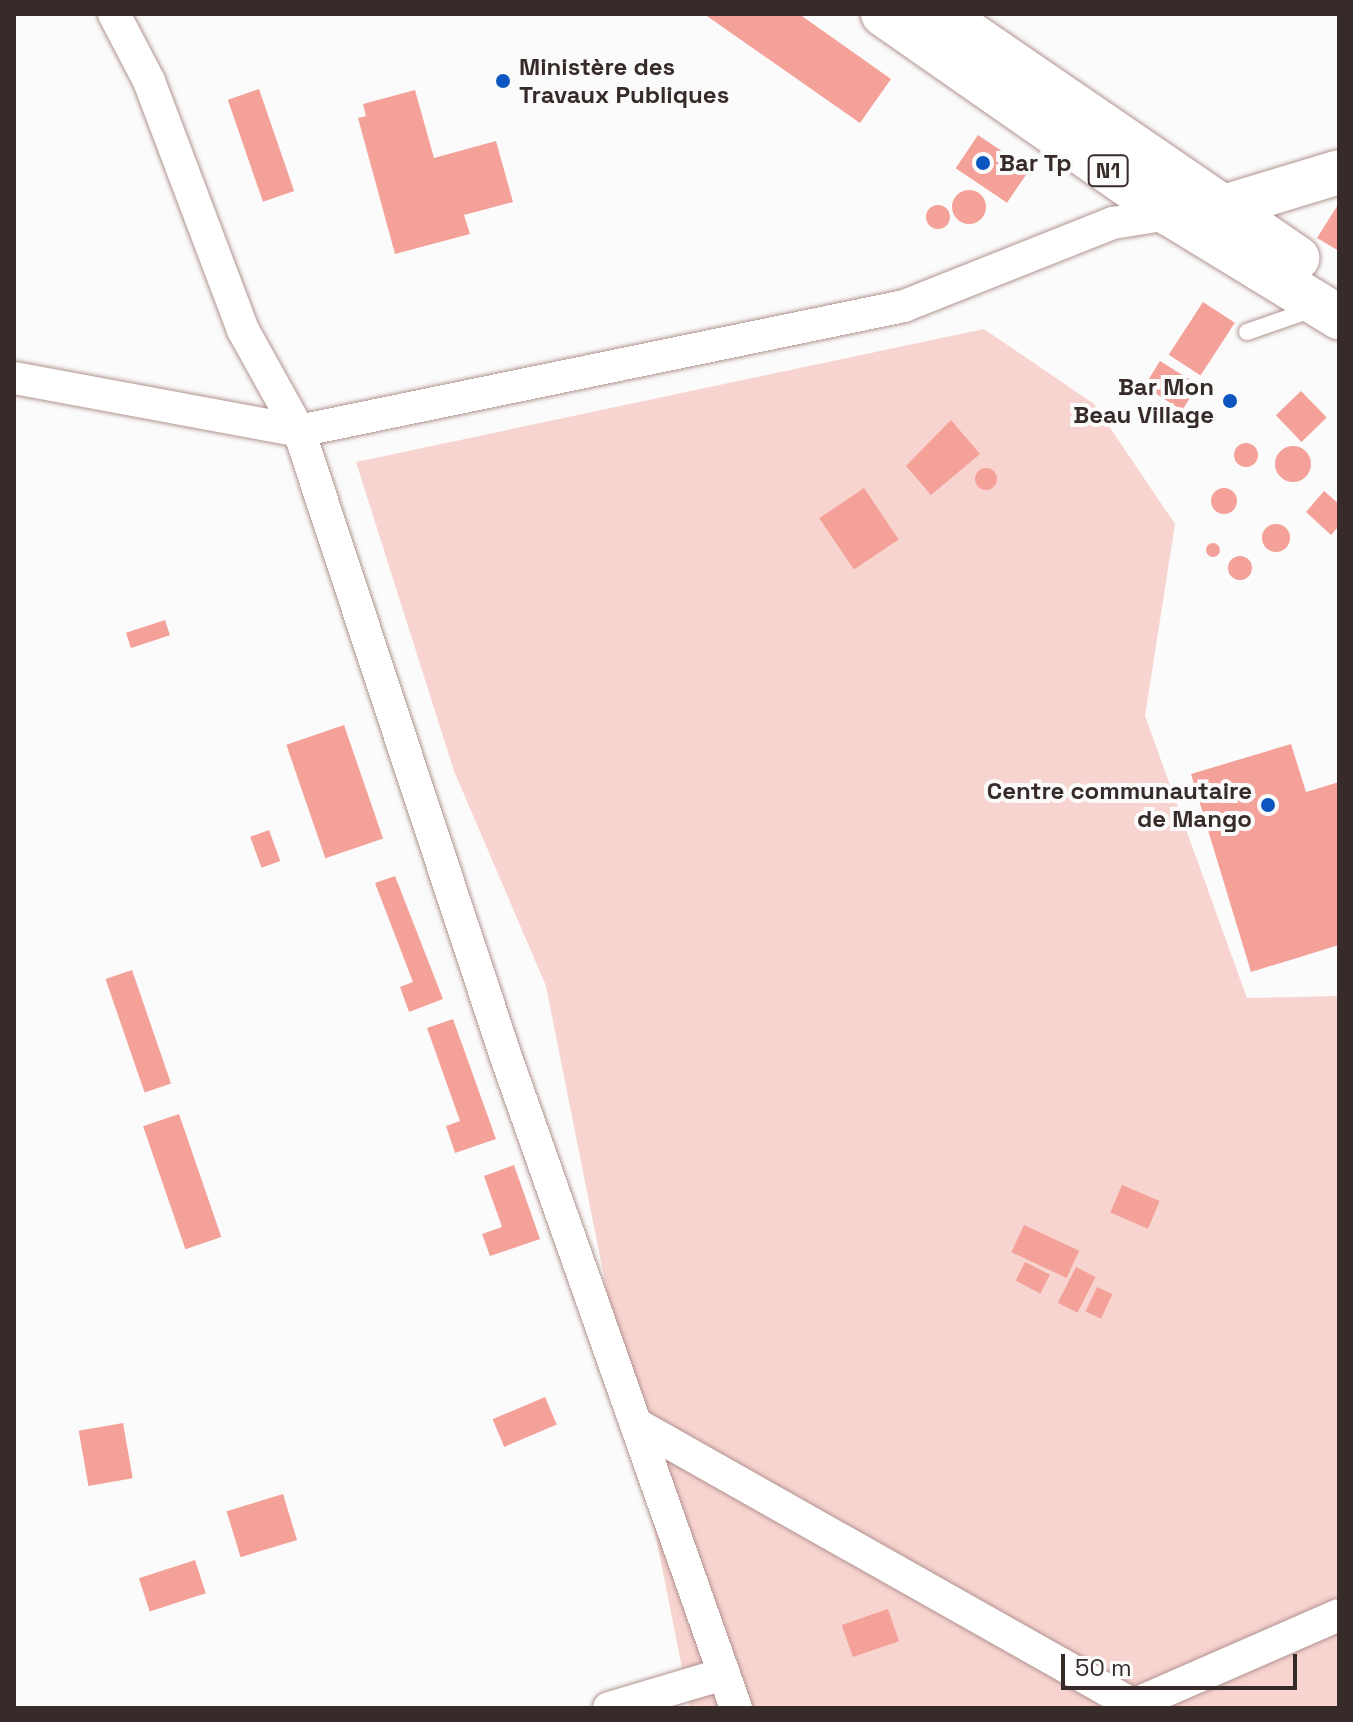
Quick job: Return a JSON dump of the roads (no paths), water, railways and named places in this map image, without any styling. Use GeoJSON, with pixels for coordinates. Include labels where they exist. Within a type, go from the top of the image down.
{"type":"FeatureCollection","features":[{"type":"Feature","properties":{"kind":"main road","name":"N1"},"geometry":{"type":"LineString","coordinates":[[883,14],[1170,214],[1334,301]]}},
{"type":"Feature","properties":{"kind":"main road","name":"N1"},"geometry":{"type":"LineString","coordinates":[[941,14],[1224,207],[1334,301]]}},
{"type":"Feature","properties":{"kind":"main road"},"geometry":{"type":"LineString","coordinates":[[1224,207],[1339,172]]}},
{"type":"Feature","properties":{"kind":"street"},"geometry":{"type":"LineString","coordinates":[[114,14],[149,81],[243,330],[299,431],[506,1057],[736,1708]]}},
{"type":"Feature","properties":{"kind":"street"},"geometry":{"type":"LineString","coordinates":[[14,378],[299,431],[904,306],[1113,223],[1224,207]]}},
{"type":"Feature","properties":{"kind":"street"},"geometry":{"type":"LineString","coordinates":[[636,1424],[1133,1707],[1339,1615]]}},
{"type":"Feature","properties":{"kind":"street"},"geometry":{"type":"LineString","coordinates":[[609,1708],[724,1674]]}},
{"type":"Feature","properties":{"kind":"lane"},"geometry":{"type":"LineString","coordinates":[[1247,332],[1334,301]]}},
{"type":"Feature","properties":{"kind":"place","name":"Ministère des Travaux Publiques"},"geometry":{"type":"Point","coordinates":[503,81]}},
{"type":"Feature","properties":{"kind":"place","name":"Bar Tp"},"geometry":{"type":"Point","coordinates":[983,163]}},
{"type":"Feature","properties":{"kind":"place","name":"Bar Mon Beau Village"},"geometry":{"type":"Point","coordinates":[1230,401]}},
{"type":"Feature","properties":{"kind":"place","name":"Centre communautaire de Mango"},"geometry":{"type":"Point","coordinates":[1268,805]}}]}
